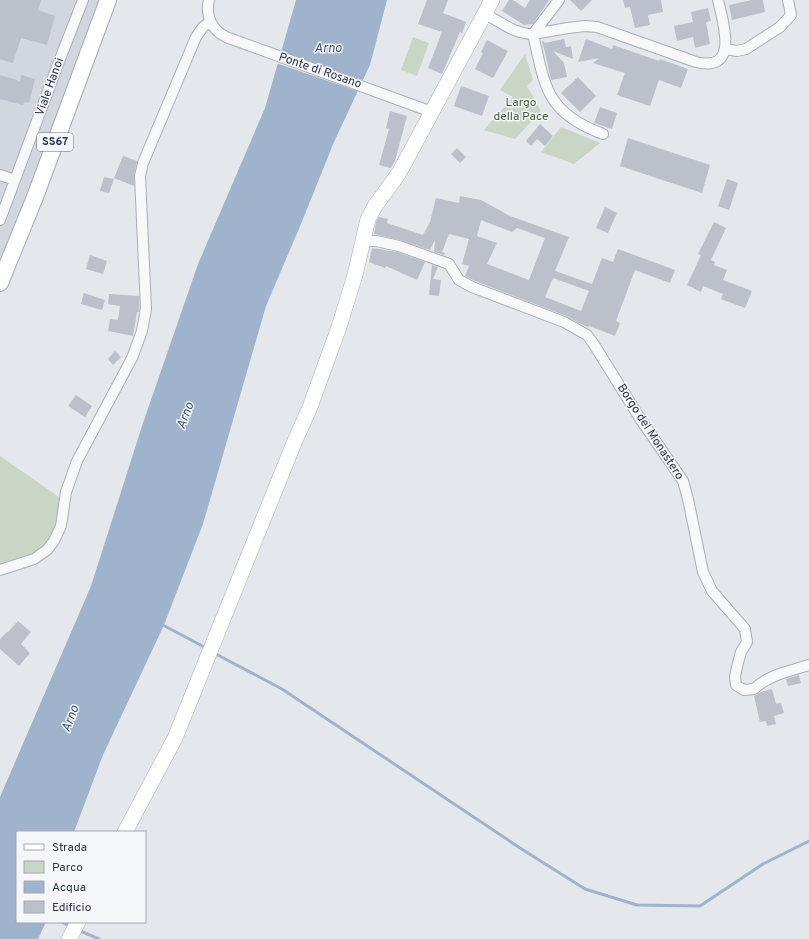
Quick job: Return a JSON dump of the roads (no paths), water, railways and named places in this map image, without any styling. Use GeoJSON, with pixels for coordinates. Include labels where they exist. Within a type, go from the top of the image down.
{"type":"FeatureCollection","features":[{"type":"Feature","properties":{"kind":"main road","name":"SS67"},"geometry":{"type":"LineString","coordinates":[[0,283],[35,197],[108,0]]}},
{"type":"Feature","properties":{"kind":"main road"},"geometry":{"type":"LineString","coordinates":[[126,831],[175,738],[294,443],[310,407],[339,327],[355,276],[370,215],[398,173],[492,0]]}},
{"type":"Feature","properties":{"kind":"main road"},"geometry":{"type":"LineString","coordinates":[[69,939],[77,923]]}},
{"type":"Feature","properties":{"kind":"street","name":"Viale Hanoi"},"geometry":{"type":"LineString","coordinates":[[0,220],[60,59],[84,0]]}},
{"type":"Feature","properties":{"kind":"street"},"geometry":{"type":"LineString","coordinates":[[0,570],[34,559],[47,550],[54,542],[61,526],[66,492],[78,461],[132,358],[142,331],[146,309],[140,176],[143,163],[196,37],[203,26],[210,22],[208,14],[209,0]]}},
{"type":"Feature","properties":{"kind":"street"},"geometry":{"type":"LineString","coordinates":[[533,34],[559,0]]}},
{"type":"Feature","properties":{"kind":"street"},"geometry":{"type":"LineString","coordinates":[[485,14],[521,33],[533,34],[586,26],[597,27],[696,62],[706,64],[717,60],[722,56],[725,49],[726,35],[718,0]]}},
{"type":"Feature","properties":{"kind":"street"},"geometry":{"type":"LineString","coordinates":[[725,49],[737,51],[746,49],[780,27],[791,15],[788,0]]}},
{"type":"Feature","properties":{"kind":"street","name":"Ponte di Rosano"},"geometry":{"type":"LineString","coordinates":[[210,22],[220,34],[248,46],[391,96],[432,112]]}},
{"type":"Feature","properties":{"kind":"street"},"geometry":{"type":"LineString","coordinates":[[533,34],[543,77],[548,91],[556,104],[574,121],[603,134]]}},
{"type":"Feature","properties":{"kind":"street"},"geometry":{"type":"LineString","coordinates":[[0,175],[15,180]]}},
{"type":"Feature","properties":{"kind":"street","name":"Borgo del Monastero"},"geometry":{"type":"LineString","coordinates":[[363,241],[376,241],[399,246],[449,264],[459,280],[472,287],[564,322],[587,335],[641,420],[683,481],[703,572],[712,591],[746,629],[747,642],[739,658],[735,676],[736,685],[744,690],[754,689],[762,681],[809,665]]}},
{"type":"Feature","properties":{"kind":"water","name":"Arno"},"geometry":{"type":"Polygon","coordinates":[[[296,0],[387,0],[370,65],[334,142],[266,306],[203,524],[164,625],[103,755],[74,831],[16,831],[16,923],[46,923],[38,939],[0,939],[0,797],[91,586],[143,423],[198,264],[265,108],[296,0]]]}},
{"type":"Feature","properties":{"kind":"waterway"},"geometry":{"type":"LineString","coordinates":[[161,624],[206,648]]}},
{"type":"Feature","properties":{"kind":"waterway"},"geometry":{"type":"LineString","coordinates":[[214,653],[282,689],[520,848],[585,889],[637,905],[700,906],[763,864],[809,841]]}},
{"type":"Feature","properties":{"kind":"waterway"},"geometry":{"type":"LineString","coordinates":[[64,923],[71,927]]}},
{"type":"Feature","properties":{"kind":"waterway"},"geometry":{"type":"LineString","coordinates":[[78,930],[99,939]]}},
{"type":"Feature","properties":{"kind":"park label","name":"Largo della Pace"},"geometry":{"type":"Point","coordinates":[521,110]}}]}
